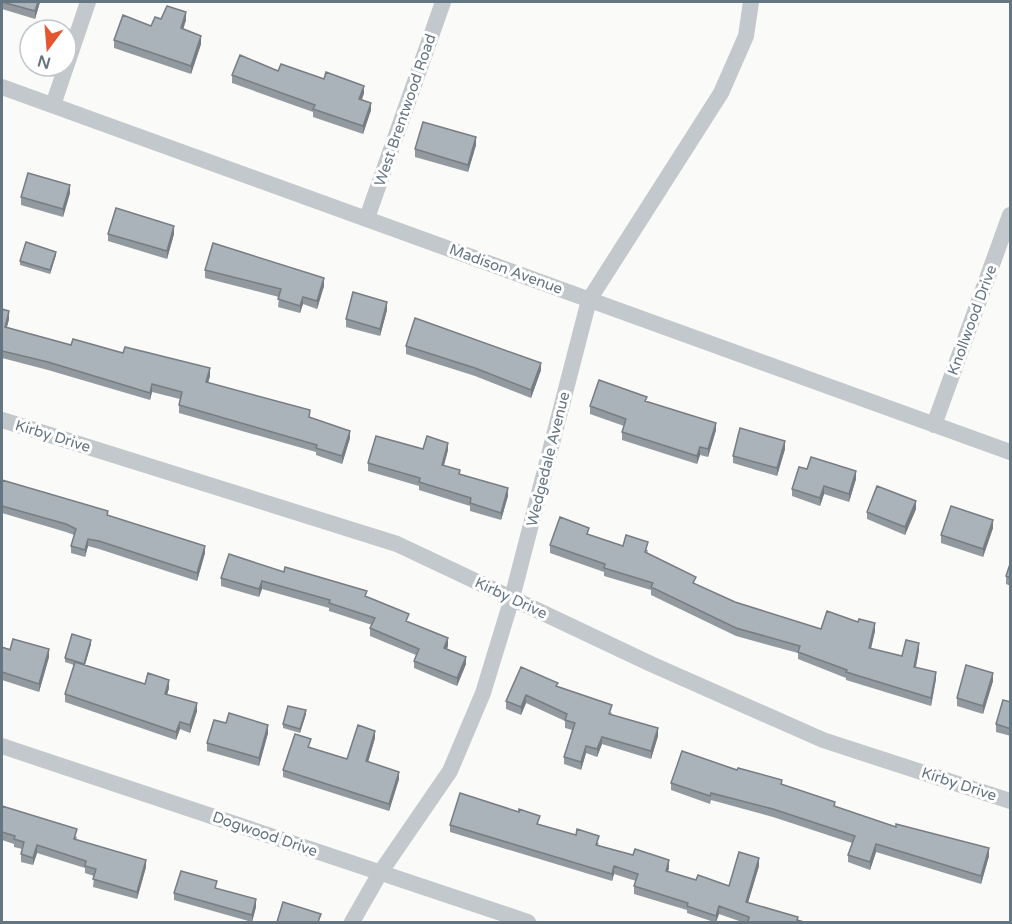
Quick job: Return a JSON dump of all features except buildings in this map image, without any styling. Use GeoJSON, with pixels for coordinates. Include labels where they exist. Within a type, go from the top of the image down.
{"type":"FeatureCollection","features":[{"type":"Feature","properties":{"kind":"street"},"geometry":{"type":"LineString","coordinates":[[53,105],[88,2]]}},
{"type":"Feature","properties":{"kind":"street","name":"West Brentwood Road"},"geometry":{"type":"LineString","coordinates":[[367,218],[443,2]]}},
{"type":"Feature","properties":{"kind":"street","name":"Wedgedale Avenue"},"geometry":{"type":"LineString","coordinates":[[352,922],[380,873],[450,771],[483,693],[512,598],[589,300],[720,93],[746,36],[751,2]]}},
{"type":"Feature","properties":{"kind":"street","name":"Madison Avenue"},"geometry":{"type":"LineString","coordinates":[[2,87],[1011,452]]}},
{"type":"Feature","properties":{"kind":"street","name":"Knollwood Drive"},"geometry":{"type":"LineString","coordinates":[[934,425],[1011,215]]}},
{"type":"Feature","properties":{"kind":"street","name":"Kirby Drive"},"geometry":{"type":"LineString","coordinates":[[2,420],[397,544],[651,664],[823,740],[1011,801]]}},
{"type":"Feature","properties":{"kind":"street","name":"Dogwood Drive"},"geometry":{"type":"LineString","coordinates":[[2,746],[528,922]]}}]}
